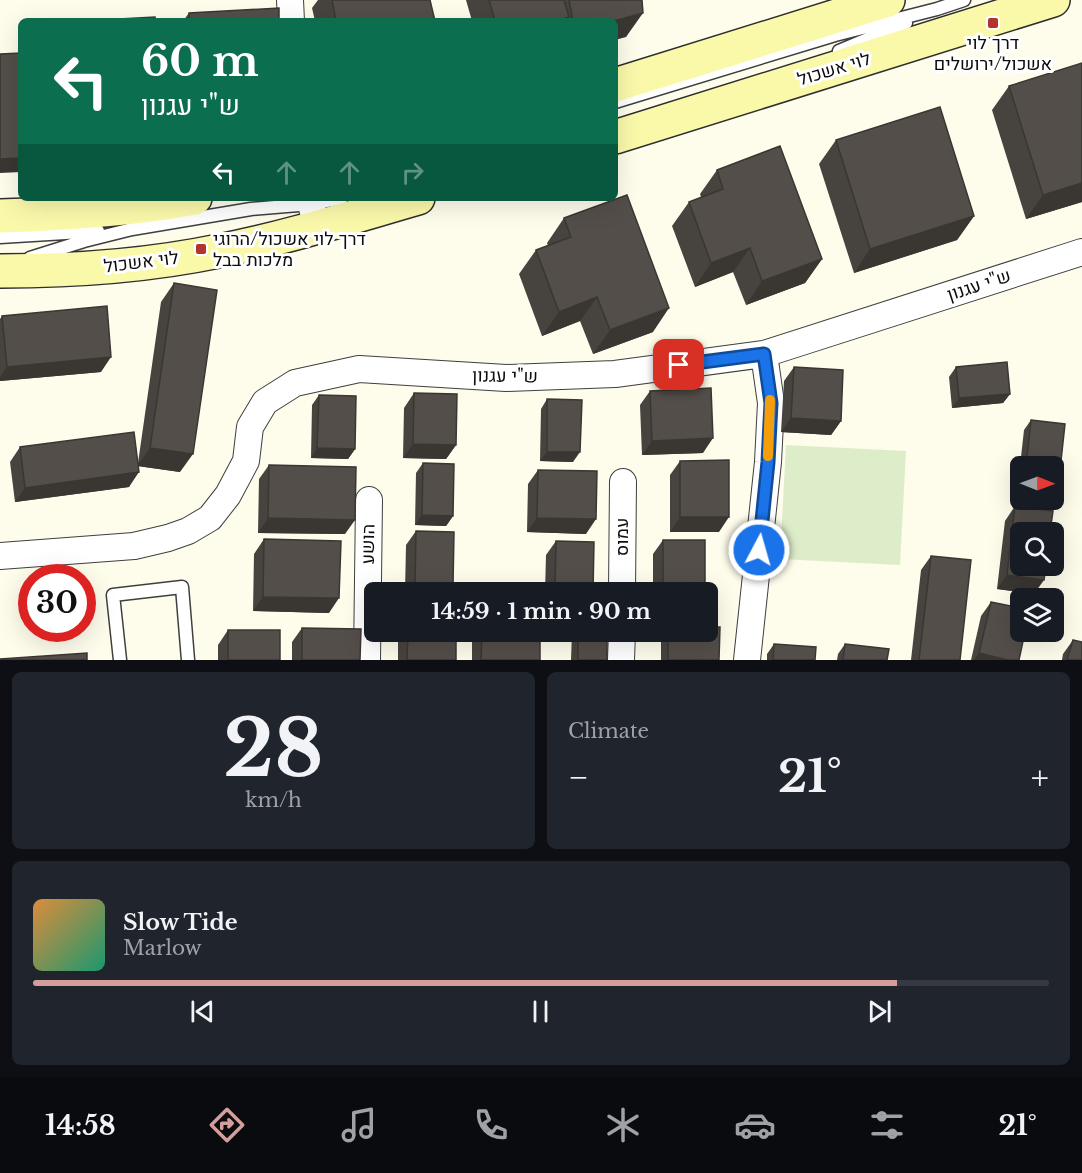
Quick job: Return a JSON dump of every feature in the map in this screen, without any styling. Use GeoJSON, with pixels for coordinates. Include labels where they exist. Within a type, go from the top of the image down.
{"type":"FeatureCollection","features":[{"type":"Feature","properties":{"kind":"main road"},"geometry":{"type":"LineString","coordinates":[[618,84],[888,0]]}},
{"type":"Feature","properties":{"kind":"main road","name":"לוי אשכול"},"geometry":{"type":"LineString","coordinates":[[618,136],[1053,0]]}},
{"type":"Feature","properties":{"kind":"main road"},"geometry":{"type":"LineString","coordinates":[[0,216],[94,211],[176,201]]}},
{"type":"Feature","properties":{"kind":"main road","name":"לוי אשכול"},"geometry":{"type":"LineString","coordinates":[[0,269],[94,268],[180,258],[219,251],[312,210],[392,201]]}},
{"type":"Feature","properties":{"kind":"street"},"geometry":{"type":"LineString","coordinates":[[290,0],[291,18]]}},
{"type":"Feature","properties":{"kind":"street","name":"ש\"י עגנון"},"geometry":{"type":"LineString","coordinates":[[0,556],[134,546],[168,538],[210,518],[228,495],[246,461],[250,427],[265,402],[295,383],[359,369],[506,378],[615,374],[764,354],[1082,252]]}},
{"type":"Feature","properties":{"kind":"street"},"geometry":{"type":"LineString","coordinates":[[747,660],[768,462],[771,403],[764,354]]}},
{"type":"Feature","properties":{"kind":"street","name":"עמוס"},"geometry":{"type":"LineString","coordinates":[[622,582],[623,482]]}},
{"type":"Feature","properties":{"kind":"street","name":"הושע"},"geometry":{"type":"LineString","coordinates":[[367,660],[369,500]]}},
{"type":"Feature","properties":{"kind":"street"},"geometry":{"type":"LineString","coordinates":[[621,660],[622,642]]}},
{"type":"Feature","properties":{"kind":"lane"},"geometry":{"type":"LineString","coordinates":[[618,101],[835,35],[964,0]]}},
{"type":"Feature","properties":{"kind":"lane"},"geometry":{"type":"LineString","coordinates":[[824,57],[937,9]]}},
{"type":"Feature","properties":{"kind":"lane"},"geometry":{"type":"LineString","coordinates":[[0,269],[84,241],[132,229],[251,209],[312,210],[334,201]]}},
{"type":"Feature","properties":{"kind":"lane"},"geometry":{"type":"LineString","coordinates":[[0,237],[132,229]]}},
{"type":"Feature","properties":{"kind":"lane"},"geometry":{"type":"LineString","coordinates":[[120,660],[113,595],[182,587],[188,660]]}},
{"type":"Feature","properties":{"kind":"green space"},"geometry":{"type":"Polygon","coordinates":[[[786,445],[906,451],[900,565],[780,559],[786,445]]]}},
{"type":"Feature","properties":{"kind":"building"},"geometry":{"type":"Polygon","coordinates":[[[332,0],[430,0],[434,18],[335,18],[332,0]]]}},
{"type":"Feature","properties":{"kind":"building"},"geometry":{"type":"Polygon","coordinates":[[[489,0],[564,0],[569,17],[566,18],[494,18],[489,0]]]}},
{"type":"Feature","properties":{"kind":"building"},"geometry":{"type":"Polygon","coordinates":[[[569,0],[642,0],[643,13],[618,20],[618,18],[572,18],[569,0]]]}},
{"type":"Feature","properties":{"kind":"building"},"geometry":{"type":"Polygon","coordinates":[[[279,8],[279,18],[189,18],[189,13],[279,8]]]}},
{"type":"Feature","properties":{"kind":"building"},"geometry":{"type":"Polygon","coordinates":[[[18,53],[18,158],[0,159],[0,54],[18,53]]]}},
{"type":"Feature","properties":{"kind":"building"},"geometry":{"type":"Polygon","coordinates":[[[1082,63],[1082,183],[1043,195],[1009,86],[1082,63]]]}},
{"type":"Feature","properties":{"kind":"building"},"geometry":{"type":"Polygon","coordinates":[[[940,107],[974,216],[870,249],[836,140],[940,107]]]}},
{"type":"Feature","properties":{"kind":"building"},"geometry":{"type":"Polygon","coordinates":[[[780,146],[822,259],[762,281],[750,248],[711,263],[689,202],[723,189],[717,170],[780,146]]]}},
{"type":"Feature","properties":{"kind":"building"},"geometry":{"type":"Polygon","coordinates":[[[627,195],[669,308],[610,330],[597,297],[559,312],[536,250],[571,237],[564,218],[611,201],[618,201],[618,198],[627,195]]]}},
{"type":"Feature","properties":{"kind":"building"},"geometry":{"type":"Polygon","coordinates":[[[174,283],[217,290],[193,454],[150,448],[174,283]]]}},
{"type":"Feature","properties":{"kind":"building"},"geometry":{"type":"Polygon","coordinates":[[[107,306],[111,357],[7,367],[2,316],[107,306]]]}},
{"type":"Feature","properties":{"kind":"building"},"geometry":{"type":"Polygon","coordinates":[[[1007,362],[1010,394],[959,398],[956,367],[1007,362]]]}},
{"type":"Feature","properties":{"kind":"building"},"geometry":{"type":"Polygon","coordinates":[[[794,367],[843,370],[841,421],[791,418],[794,367]]]}},
{"type":"Feature","properties":{"kind":"building"},"geometry":{"type":"Polygon","coordinates":[[[711,388],[713,438],[652,441],[650,391],[711,388]]]}},
{"type":"Feature","properties":{"kind":"building"},"geometry":{"type":"Polygon","coordinates":[[[414,393],[457,394],[456,445],[413,444],[414,393]]]}},
{"type":"Feature","properties":{"kind":"building"},"geometry":{"type":"Polygon","coordinates":[[[319,395],[356,396],[355,449],[317,448],[319,395]]]}},
{"type":"Feature","properties":{"kind":"building"},"geometry":{"type":"Polygon","coordinates":[[[547,399],[582,400],[580,452],[547,452],[547,399]]]}},
{"type":"Feature","properties":{"kind":"building"},"geometry":{"type":"Polygon","coordinates":[[[1031,420],[1065,424],[1062,456],[1027,456],[1031,420]]]}},
{"type":"Feature","properties":{"kind":"building"},"geometry":{"type":"Polygon","coordinates":[[[134,432],[139,472],[25,488],[20,447],[134,432]]]}},
{"type":"Feature","properties":{"kind":"building"},"geometry":{"type":"Polygon","coordinates":[[[729,460],[729,517],[680,517],[680,461],[729,460]]]}},
{"type":"Feature","properties":{"kind":"building"},"geometry":{"type":"Polygon","coordinates":[[[423,463],[454,464],[453,516],[422,515],[423,463]]]}},
{"type":"Feature","properties":{"kind":"building"},"geometry":{"type":"Polygon","coordinates":[[[269,465],[356,467],[355,520],[268,518],[269,465]]]}},
{"type":"Feature","properties":{"kind":"building"},"geometry":{"type":"Polygon","coordinates":[[[538,470],[597,471],[596,519],[537,518],[538,470]]]}},
{"type":"Feature","properties":{"kind":"building"},"geometry":{"type":"Polygon","coordinates":[[[1015,510],[1053,511],[1051,522],[1013,522],[1015,510]]]}},
{"type":"Feature","properties":{"kind":"building"},"geometry":{"type":"Polygon","coordinates":[[[416,531],[454,532],[453,582],[415,582],[416,531]]]}},
{"type":"Feature","properties":{"kind":"building"},"geometry":{"type":"Polygon","coordinates":[[[264,539],[341,541],[339,598],[263,597],[264,539]]]}},
{"type":"Feature","properties":{"kind":"building"},"geometry":{"type":"Polygon","coordinates":[[[663,540],[705,540],[705,582],[663,582],[663,540]]]}},
{"type":"Feature","properties":{"kind":"building"},"geometry":{"type":"Polygon","coordinates":[[[556,541],[594,542],[593,582],[555,582],[556,541]]]}},
{"type":"Feature","properties":{"kind":"building"},"geometry":{"type":"Polygon","coordinates":[[[1010,549],[1010,575],[1007,575],[1010,549]]]}},
{"type":"Feature","properties":{"kind":"building"},"geometry":{"type":"Polygon","coordinates":[[[931,556],[971,560],[960,660],[919,660],[931,556]]]}},
{"type":"Feature","properties":{"kind":"building"},"geometry":{"type":"Polygon","coordinates":[[[1014,576],[1045,576],[1044,580],[1014,576]]]}},
{"type":"Feature","properties":{"kind":"building"},"geometry":{"type":"Polygon","coordinates":[[[991,602],[1010,606],[1010,642],[1023,642],[1019,660],[1008,660],[979,653],[991,602]]]}},
{"type":"Feature","properties":{"kind":"building"},"geometry":{"type":"Polygon","coordinates":[[[718,627],[720,627],[719,660],[668,660],[668,642],[718,642],[718,627]]]}},
{"type":"Feature","properties":{"kind":"building"},"geometry":{"type":"Polygon","coordinates":[[[302,628],[361,629],[360,660],[302,660],[302,628]]]}},
{"type":"Feature","properties":{"kind":"building"},"geometry":{"type":"Polygon","coordinates":[[[228,630],[280,630],[280,660],[228,660],[228,630]]]}},
{"type":"Feature","properties":{"kind":"building"},"geometry":{"type":"Polygon","coordinates":[[[1073,640],[1082,642],[1082,660],[1067,660],[1073,640]]]}},
{"type":"Feature","properties":{"kind":"building"},"geometry":{"type":"Polygon","coordinates":[[[408,642],[456,642],[456,660],[407,660],[408,642]]]}},
{"type":"Feature","properties":{"kind":"building"},"geometry":{"type":"Polygon","coordinates":[[[482,642],[540,642],[540,660],[481,660],[482,642]]]}},
{"type":"Feature","properties":{"kind":"building"},"geometry":{"type":"Polygon","coordinates":[[[578,642],[607,642],[607,660],[578,660],[578,642]]]}},
{"type":"Feature","properties":{"kind":"building"},"geometry":{"type":"Polygon","coordinates":[[[774,644],[816,647],[815,660],[773,660],[774,644]]]}},
{"type":"Feature","properties":{"kind":"building"},"geometry":{"type":"Polygon","coordinates":[[[845,644],[889,649],[887,660],[843,660],[845,644]]]}},
{"type":"Feature","properties":{"kind":"building"},"geometry":{"type":"Polygon","coordinates":[[[87,653],[87,660],[0,660],[0,659],[87,653]]]}},
{"type":"Feature","properties":{"kind":"slow traffic"},"geometry":{"type":"LineString","coordinates":[[768,456],[770,400]]}},
{"type":"Feature","properties":{"kind":"place","name":"דרך לוי אשכול/ירושלים"},"geometry":{"type":"Point","coordinates":[993,23]}},
{"type":"Feature","properties":{"kind":"place","name":"דרך לוי אשכול/הרוגי מלכות בבל"},"geometry":{"type":"Point","coordinates":[201,249]}},
{"type":"Feature","properties":{"kind":"route"},"geometry":{"type":"LineString","coordinates":[[679,365],[764,354],[771,403],[768,462],[759,550]]}}]}
